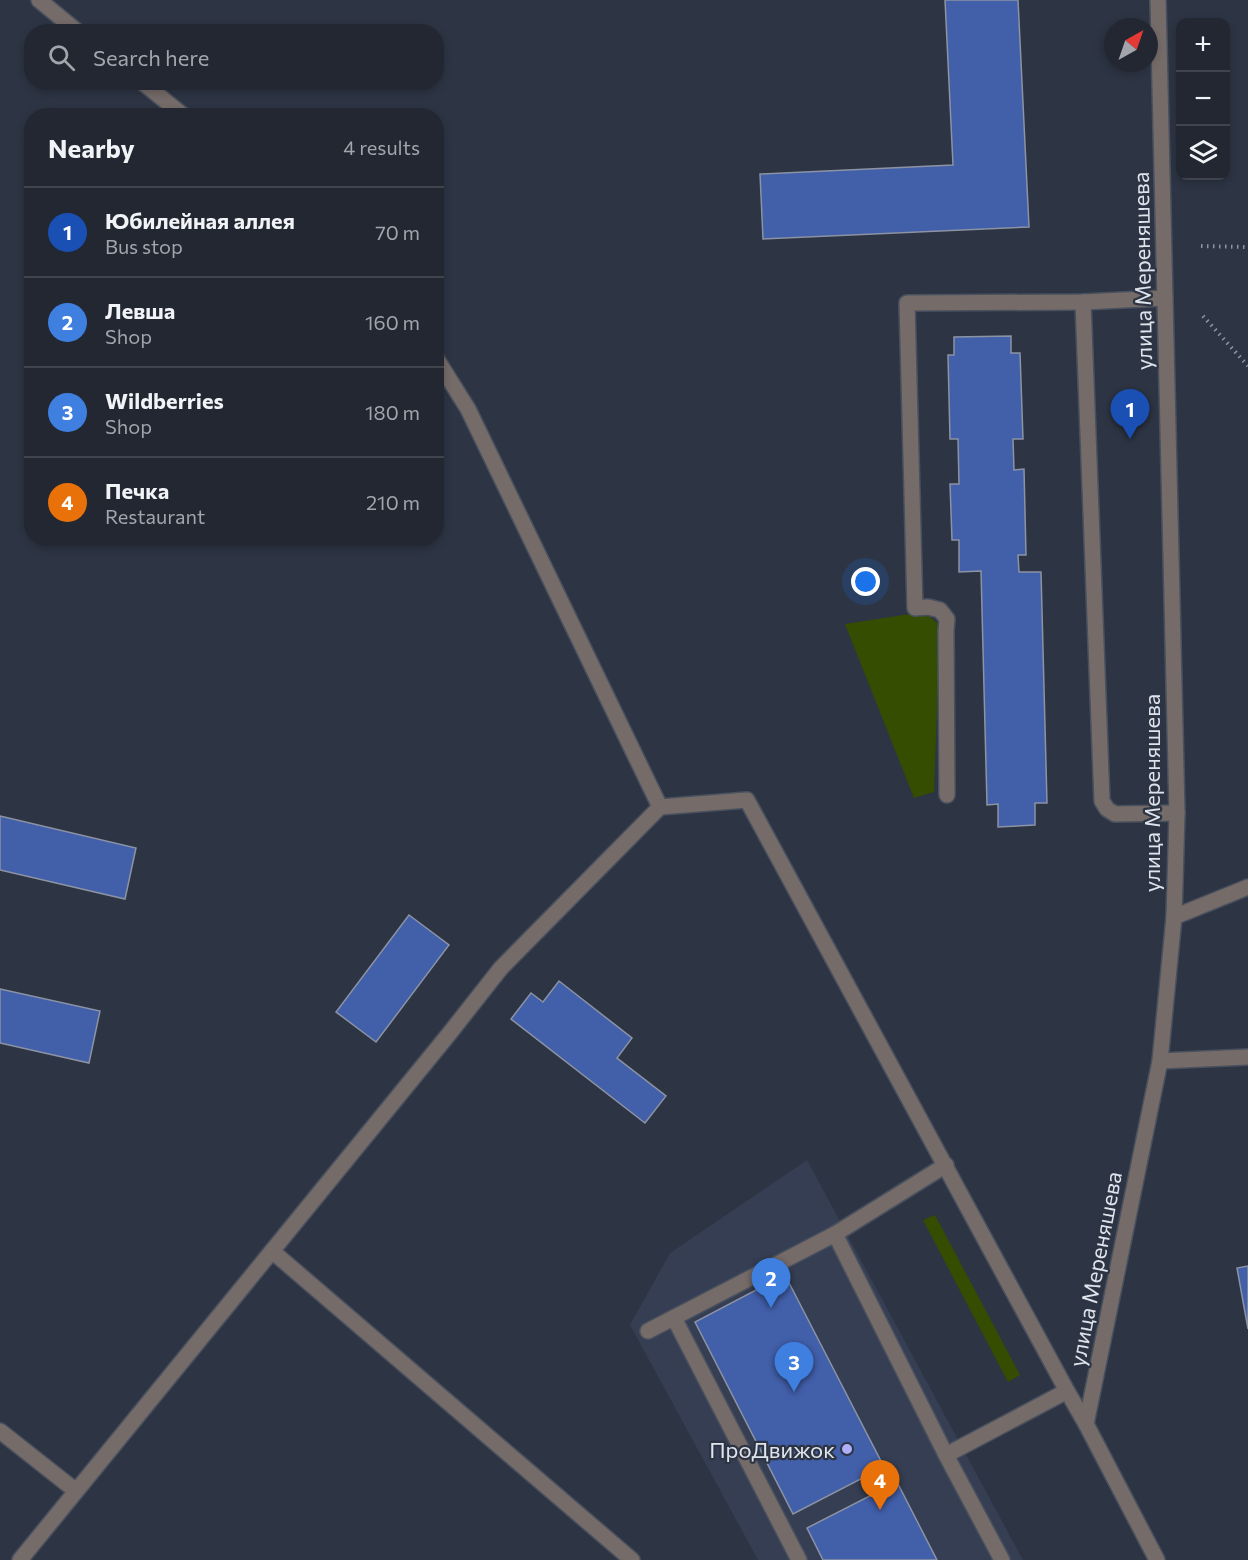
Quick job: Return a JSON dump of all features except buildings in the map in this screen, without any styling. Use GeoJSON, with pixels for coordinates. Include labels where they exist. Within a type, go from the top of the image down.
{"type":"FeatureCollection","features":[{"type":"Feature","properties":{"kind":"street"},"geometry":{"type":"LineString","coordinates":[[39,0],[68,24]]}},
{"type":"Feature","properties":{"kind":"street","name":"улица Мереняшева"},"geometry":{"type":"LineString","coordinates":[[1086,1424],[1160,1061],[1174,916],[1177,813],[1158,0]]}},
{"type":"Feature","properties":{"kind":"street"},"geometry":{"type":"LineString","coordinates":[[152,90],[174,108]]}},
{"type":"Feature","properties":{"kind":"street"},"geometry":{"type":"LineString","coordinates":[[948,795],[947,619],[940,610],[928,607],[915,608],[907,303],[1083,302],[1165,298]]}},
{"type":"Feature","properties":{"kind":"street"},"geometry":{"type":"LineString","coordinates":[[1083,302],[1102,801],[1107,809],[1115,814],[1177,813]]}},
{"type":"Feature","properties":{"kind":"street"},"geometry":{"type":"LineString","coordinates":[[444,371],[468,409],[660,807]]}},
{"type":"Feature","properties":{"kind":"street"},"geometry":{"type":"LineString","coordinates":[[20,1560],[449,1035],[501,968],[660,807],[747,800],[1086,1424],[1157,1560]]}},
{"type":"Feature","properties":{"kind":"street"},"geometry":{"type":"LineString","coordinates":[[1174,916],[1248,887]]}},
{"type":"Feature","properties":{"kind":"street"},"geometry":{"type":"LineString","coordinates":[[1160,1061],[1248,1057]]}},
{"type":"Feature","properties":{"kind":"street"},"geometry":{"type":"LineString","coordinates":[[648,1331],[835,1234],[946,1165]]}},
{"type":"Feature","properties":{"kind":"street"},"geometry":{"type":"LineString","coordinates":[[835,1234],[946,1455],[1002,1560]]}},
{"type":"Feature","properties":{"kind":"street"},"geometry":{"type":"LineString","coordinates":[[272,1251],[632,1560]]}},
{"type":"Feature","properties":{"kind":"street"},"geometry":{"type":"LineString","coordinates":[[674,1318],[799,1560]]}},
{"type":"Feature","properties":{"kind":"street"},"geometry":{"type":"LineString","coordinates":[[946,1455],[1067,1390]]}},
{"type":"Feature","properties":{"kind":"street"},"geometry":{"type":"LineString","coordinates":[[0,1431],[76,1491]]}},
{"type":"Feature","properties":{"kind":"path"},"geometry":{"type":"LineString","coordinates":[[1201,246],[1248,247]]}},
{"type":"Feature","properties":{"kind":"path"},"geometry":{"type":"LineString","coordinates":[[1203,316],[1248,366]]}},
{"type":"Feature","properties":{"kind":"shaded area"},"geometry":{"type":"Polygon","coordinates":[[[807,1160],[1023,1560],[758,1560],[630,1325],[670,1253],[807,1160]]]}},
{"type":"Feature","properties":{"kind":"green space"},"geometry":{"type":"Polygon","coordinates":[[[923,612],[940,625],[934,792],[914,798],[845,624],[923,612]]]}},
{"type":"Feature","properties":{"kind":"green space"},"geometry":{"type":"Polygon","coordinates":[[[935,1215],[1020,1375],[1008,1382],[923,1220],[935,1215]]]}},
{"type":"Feature","properties":{"kind":"place","name":"Юбилейная аллея"},"geometry":{"type":"Point","coordinates":[1130,439]}},
{"type":"Feature","properties":{"kind":"place","name":"Левша"},"geometry":{"type":"Point","coordinates":[771,1308]}},
{"type":"Feature","properties":{"kind":"place","name":"Wildberries"},"geometry":{"type":"Point","coordinates":[794,1392]}},
{"type":"Feature","properties":{"kind":"place","name":"ПроДвижок"},"geometry":{"type":"Point","coordinates":[847,1449]}},
{"type":"Feature","properties":{"kind":"place","name":"Печка"},"geometry":{"type":"Point","coordinates":[880,1510]}}]}
